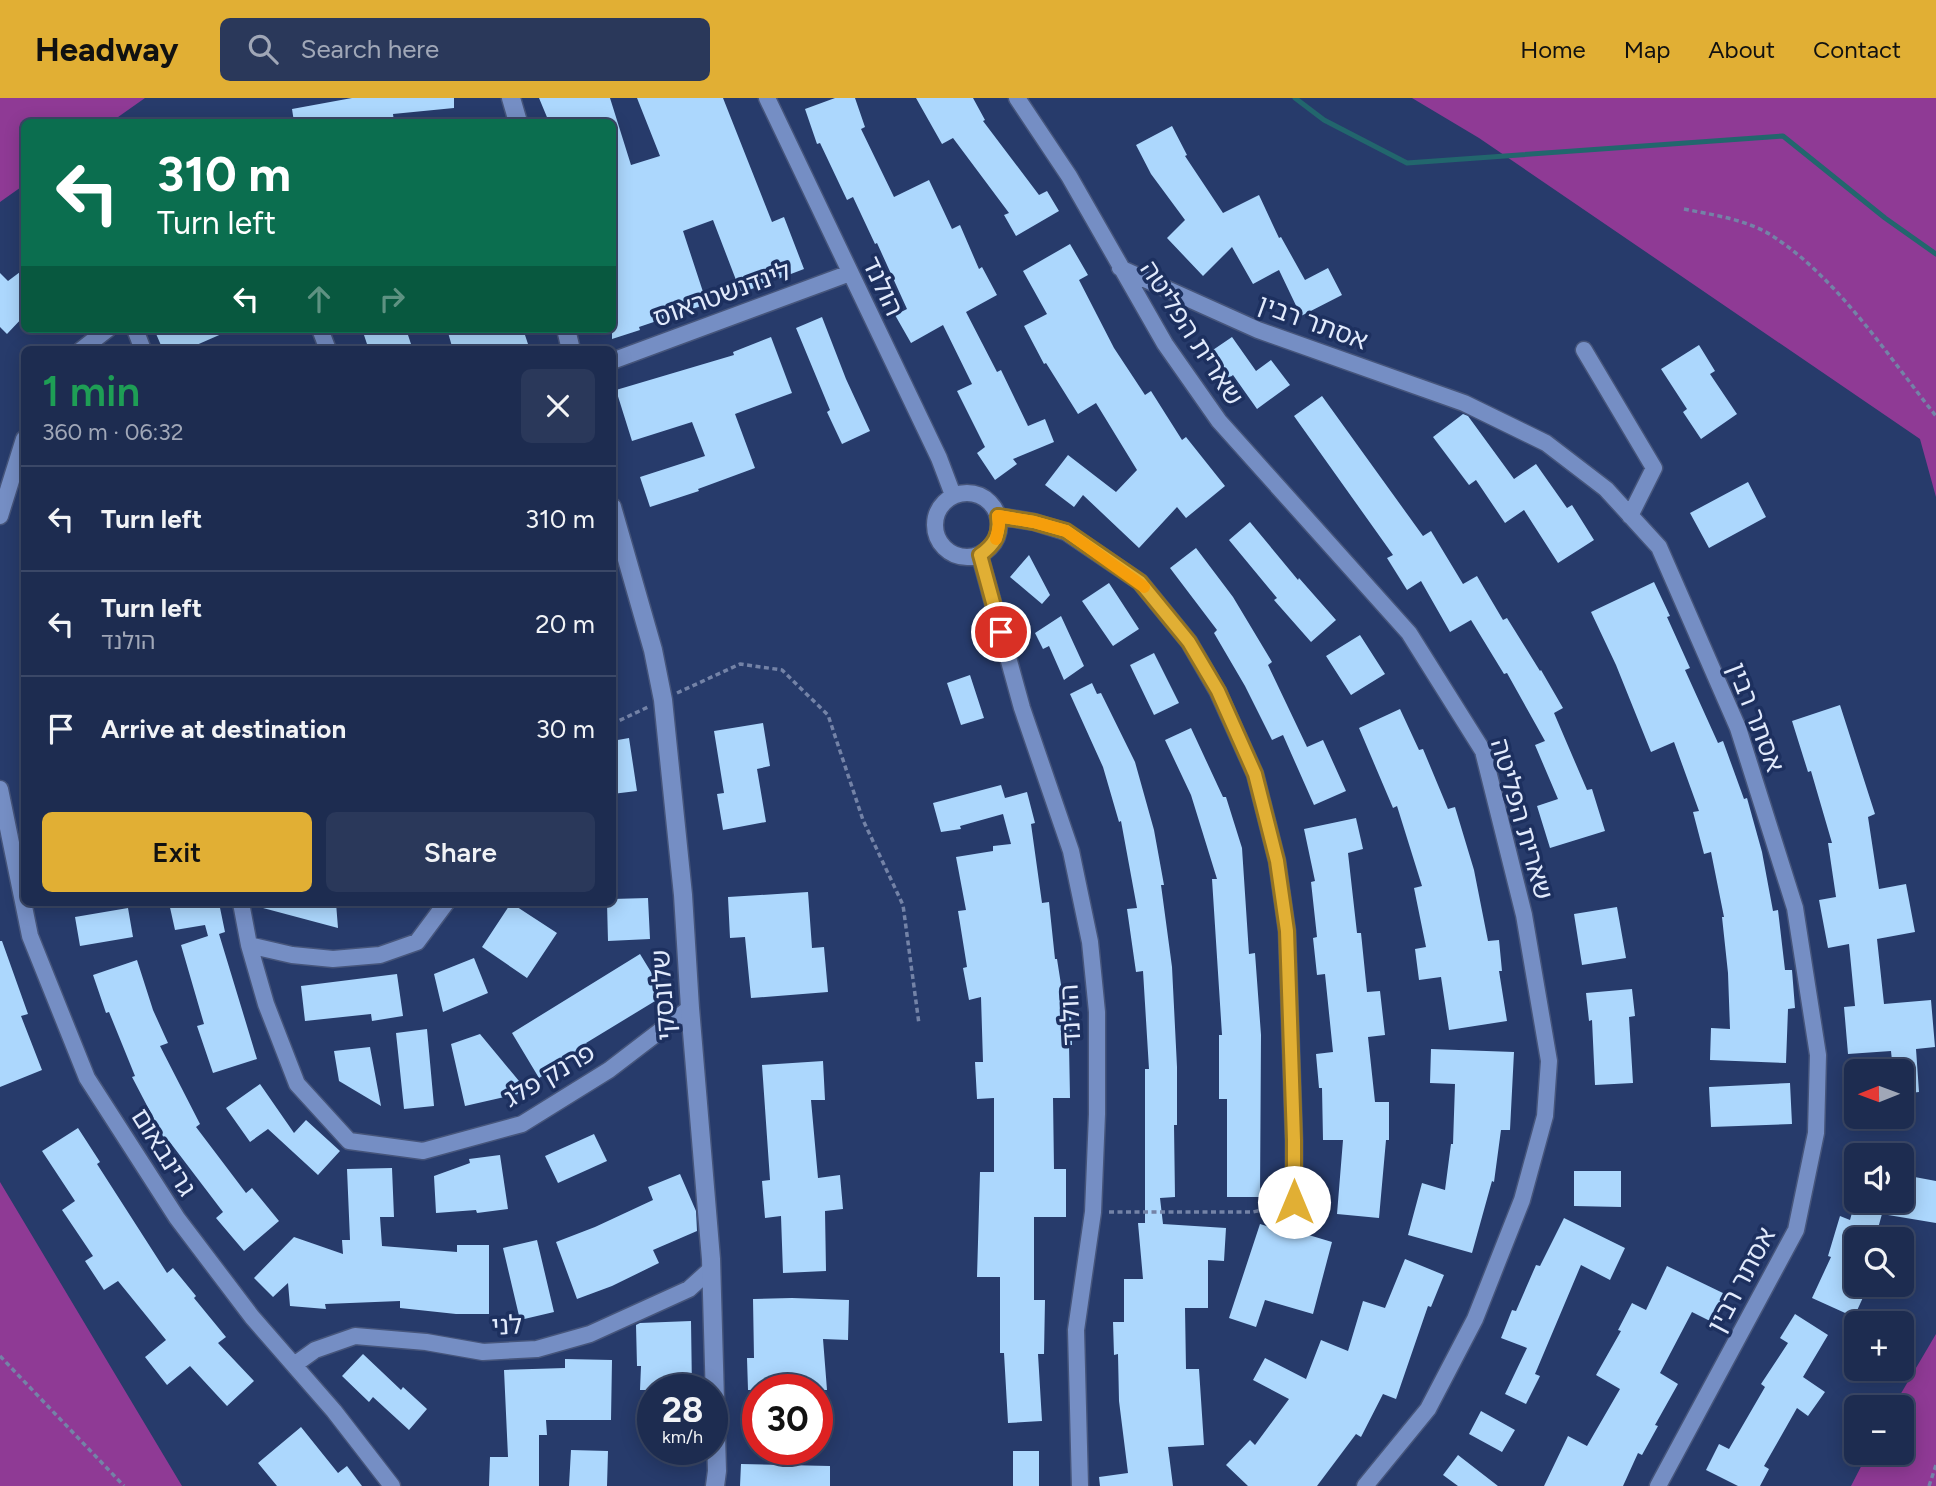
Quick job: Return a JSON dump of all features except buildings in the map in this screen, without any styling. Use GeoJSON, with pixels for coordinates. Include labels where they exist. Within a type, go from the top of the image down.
{"type":"FeatureCollection","features":[{"type":"Feature","properties":{"kind":"street"},"geometry":{"type":"LineString","coordinates":[[511,98],[514,119]]}},
{"type":"Feature","properties":{"kind":"street","name":"הולנד"},"geometry":{"type":"LineString","coordinates":[[767,98],[939,458],[953,495]]}},
{"type":"Feature","properties":{"kind":"street","name":"שארית הפליטה"},"geometry":{"type":"LineString","coordinates":[[1017,98],[1069,176],[1165,344],[1219,421],[1409,633],[1483,751],[1524,915],[1549,1061],[1545,1116],[1525,1188],[1475,1319],[1428,1409],[1365,1486]]}},
{"type":"Feature","properties":{"kind":"street","name":"אסתר רבין"},"geometry":{"type":"LineString","coordinates":[[1120,268],[1258,330],[1464,403],[1546,443],[1606,489],[1659,547],[1738,728],[1795,908],[1818,1055],[1816,1133],[1796,1230],[1658,1486]]}},
{"type":"Feature","properties":{"kind":"street","name":"לינדנשטראוס"},"geometry":{"type":"LineString","coordinates":[[616,359],[849,273]]}},
{"type":"Feature","properties":{"kind":"street"},"geometry":{"type":"LineString","coordinates":[[86,346],[103,333]]}},
{"type":"Feature","properties":{"kind":"street"},"geometry":{"type":"LineString","coordinates":[[1584,350],[1654,468],[1630,516]]}},
{"type":"Feature","properties":{"kind":"street"},"geometry":{"type":"LineString","coordinates":[[0,516],[21,449]]}},
{"type":"Feature","properties":{"kind":"street"},"geometry":{"type":"LineString","coordinates":[[953,495],[980,495],[989,502],[998,516],[998,534],[993,545],[980,555],[967,558],[953,556],[937,540],[934,526],[936,512],[943,502],[953,495]]}},
{"type":"Feature","properties":{"kind":"street"},"geometry":{"type":"LineString","coordinates":[[998,516],[1066,531],[1140,582],[1195,652],[1218,691],[1255,774],[1277,861],[1287,931],[1294,1202]]}},
{"type":"Feature","properties":{"kind":"street","name":"שלונסקי"},"geometry":{"type":"LineString","coordinates":[[616,521],[653,650],[663,700],[683,895],[711,1269],[717,1471],[715,1486]]}},
{"type":"Feature","properties":{"kind":"street","name":"הולנד"},"geometry":{"type":"LineString","coordinates":[[980,555],[1022,708],[1071,851],[1090,942],[1097,1012],[1097,1114],[1093,1212],[1076,1330],[1080,1486]]}},
{"type":"Feature","properties":{"kind":"street","name":"גרינבאום"},"geometry":{"type":"LineString","coordinates":[[0,789],[21,892]]}},
{"type":"Feature","properties":{"kind":"street","name":"גרינבאום"},"geometry":{"type":"LineString","coordinates":[[24,906],[30,936],[88,1078],[177,1218],[252,1317],[334,1411],[393,1486]]}},
{"type":"Feature","properties":{"kind":"street","name":"פרנק פלג"},"geometry":{"type":"LineString","coordinates":[[242,906],[249,945],[266,1004],[297,1084],[349,1141],[423,1150],[522,1124],[610,1070],[690,1009]]}},
{"type":"Feature","properties":{"kind":"street"},"geometry":{"type":"LineString","coordinates":[[249,945],[292,955],[333,959],[380,956],[417,942],[444,906]]}},
{"type":"Feature","properties":{"kind":"street","name":"לני"},"geometry":{"type":"LineString","coordinates":[[294,1365],[314,1350],[355,1336],[426,1342],[483,1352],[537,1349],[590,1334],[689,1289],[711,1269]]}},
{"type":"Feature","properties":{"kind":"path"},"geometry":{"type":"LineString","coordinates":[[1684,209],[1732,219],[1769,234],[1815,269],[1936,416]]}},
{"type":"Feature","properties":{"kind":"path"},"geometry":{"type":"LineString","coordinates":[[616,722],[740,664],[782,670],[828,715],[863,820],[902,905],[919,1024]]}},
{"type":"Feature","properties":{"kind":"path"},"geometry":{"type":"LineString","coordinates":[[1093,1212],[1253,1212],[1294,1202]]}},
{"type":"Feature","properties":{"kind":"path"},"geometry":{"type":"LineString","coordinates":[[0,1356],[124,1486]]}},
{"type":"Feature","properties":{"kind":"path"},"geometry":{"type":"LineString","coordinates":[[1929,1486],[1936,1465]]}},
{"type":"Feature","properties":{"kind":"shaded area"},"geometry":{"type":"Polygon","coordinates":[[[0,98],[145,98],[115,119],[21,119],[21,187],[0,202],[0,98]]]}},
{"type":"Feature","properties":{"kind":"shaded area"},"geometry":{"type":"Polygon","coordinates":[[[1412,98],[1936,98],[1936,497],[1920,439],[1479,138],[1412,98]]]}},
{"type":"Feature","properties":{"kind":"shaded area"},"geometry":{"type":"Polygon","coordinates":[[[0,1182],[182,1486],[0,1486],[0,1182]]]}},
{"type":"Feature","properties":{"kind":"shaded area"},"geometry":{"type":"Polygon","coordinates":[[[1936,1334],[1936,1486],[1851,1486],[1862,1465],[1914,1465],[1914,1395],[1900,1395],[1908,1381],[1914,1381],[1914,1371],[1936,1334]]]}},
{"type":"Feature","properties":{"kind":"waterway"},"geometry":{"type":"LineString","coordinates":[[1295,98],[1324,120],[1407,163],[1783,136],[1885,218],[1936,254]]}},
{"type":"Feature","properties":{"kind":"slow traffic"},"geometry":{"type":"LineString","coordinates":[[996,539],[998,516],[1066,531],[1144,587]]}},
{"type":"Feature","properties":{"kind":"route"},"geometry":{"type":"LineString","coordinates":[[1001,632],[980,555],[993,545],[998,534],[998,516],[1066,531],[1140,582],[1189,642],[1218,691],[1255,774],[1277,861],[1287,931],[1294,1202]]}}]}
